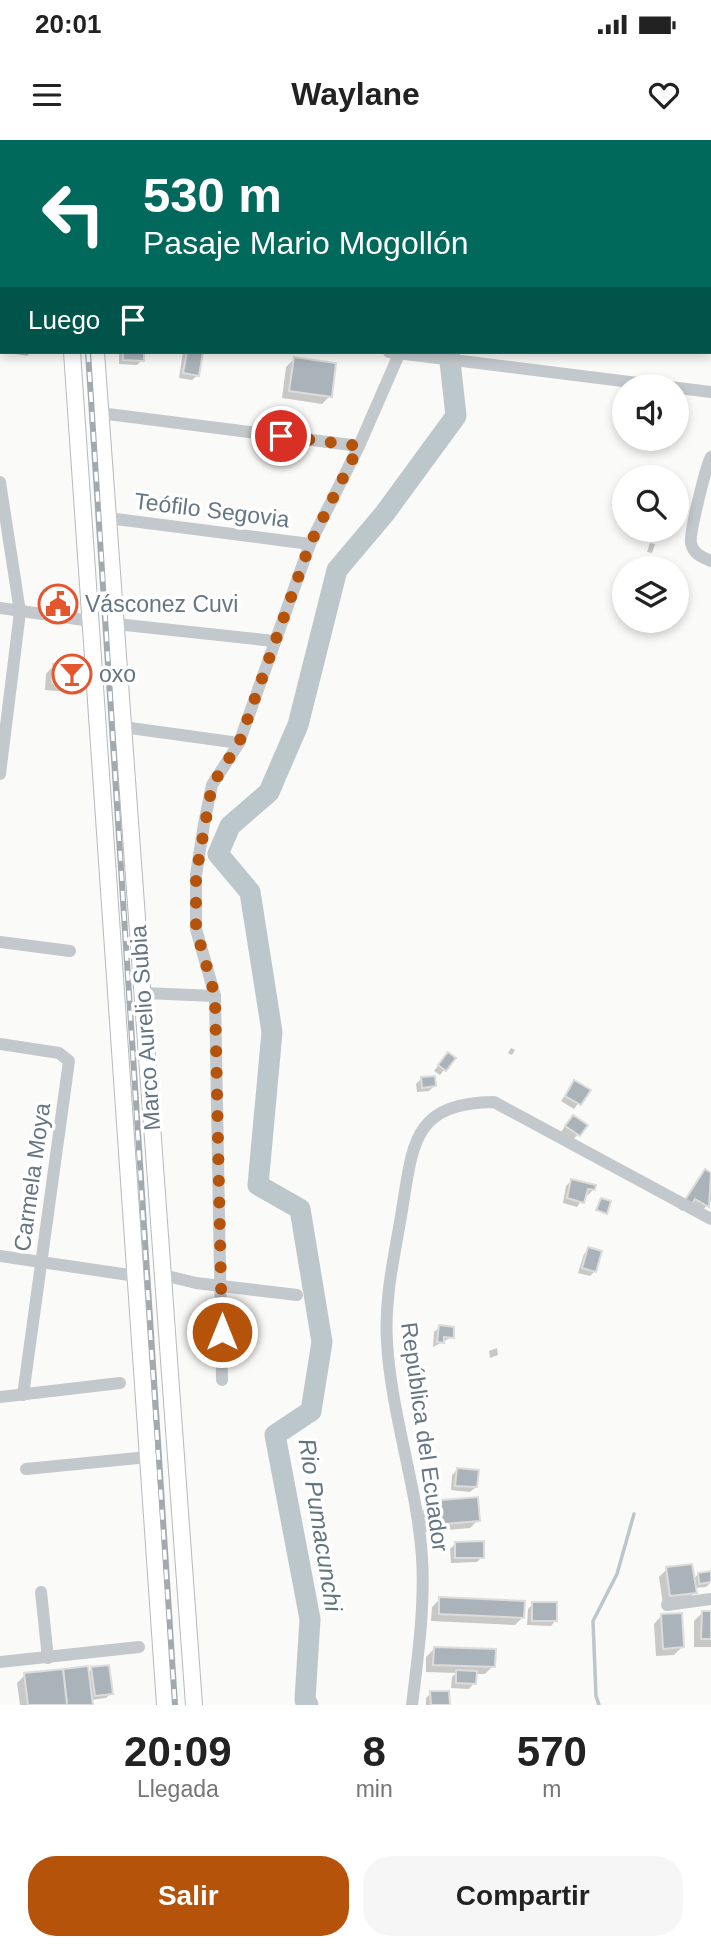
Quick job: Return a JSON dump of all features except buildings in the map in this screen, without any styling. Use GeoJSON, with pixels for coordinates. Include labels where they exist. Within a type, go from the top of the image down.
{"type":"FeatureCollection","features":[{"type":"Feature","properties":{"kind":"main road","name":"Marco Aurelio Subia"},"geometry":{"type":"LineString","coordinates":[[72,354],[165,1705]]}},
{"type":"Feature","properties":{"kind":"main road","name":"Marco Aurelio Subia"},"geometry":{"type":"LineString","coordinates":[[96,354],[194,1705]]}},
{"type":"Feature","properties":{"kind":"street"},"geometry":{"type":"LineString","coordinates":[[222,1380],[215,996],[196,929],[196,875],[212,785],[239,743],[310,544],[359,446],[395,354]]}},
{"type":"Feature","properties":{"kind":"street"},"geometry":{"type":"LineString","coordinates":[[410,354],[711,392]]}},
{"type":"Feature","properties":{"kind":"street"},"geometry":{"type":"LineString","coordinates":[[100,414],[359,446]]}},
{"type":"Feature","properties":{"kind":"street"},"geometry":{"type":"LineString","coordinates":[[711,457],[704,472],[690,539],[696,553],[711,561]]}},
{"type":"Feature","properties":{"kind":"street"},"geometry":{"type":"LineString","coordinates":[[0,482],[20,612],[0,774]]}},
{"type":"Feature","properties":{"kind":"street","name":"Teófilo Segovia"},"geometry":{"type":"LineString","coordinates":[[108,517],[310,544]]}},
{"type":"Feature","properties":{"kind":"street"},"geometry":{"type":"LineString","coordinates":[[0,608],[91,621]]}},
{"type":"Feature","properties":{"kind":"street"},"geometry":{"type":"LineString","coordinates":[[116,624],[274,641]]}},
{"type":"Feature","properties":{"kind":"street"},"geometry":{"type":"LineString","coordinates":[[123,727],[239,743]]}},
{"type":"Feature","properties":{"kind":"street"},"geometry":{"type":"LineString","coordinates":[[0,942],[70,951]]}},
{"type":"Feature","properties":{"kind":"street"},"geometry":{"type":"LineString","coordinates":[[143,993],[215,996]]}},
{"type":"Feature","properties":{"kind":"street","name":"Carmela Moya"},"geometry":{"type":"LineString","coordinates":[[0,1044],[59,1053],[69,1061],[23,1395]]}},
{"type":"Feature","properties":{"kind":"street","name":"República del Ecuador"},"geometry":{"type":"LineString","coordinates":[[412,1705],[421,1632],[422,1556],[387,1344],[386,1303],[412,1154],[421,1130],[438,1113],[464,1102],[494,1102],[711,1219]]}},
{"type":"Feature","properties":{"kind":"street"},"geometry":{"type":"LineString","coordinates":[[0,1256],[136,1276]]}},
{"type":"Feature","properties":{"kind":"street"},"geometry":{"type":"LineString","coordinates":[[163,1275],[297,1295]]}},
{"type":"Feature","properties":{"kind":"street"},"geometry":{"type":"LineString","coordinates":[[0,1397],[120,1383]]}},
{"type":"Feature","properties":{"kind":"street"},"geometry":{"type":"LineString","coordinates":[[26,1469],[148,1457]]}},
{"type":"Feature","properties":{"kind":"street"},"geometry":{"type":"LineString","coordinates":[[41,1592],[48,1658]]}},
{"type":"Feature","properties":{"kind":"street"},"geometry":{"type":"LineString","coordinates":[[667,1605],[711,1599]]}},
{"type":"Feature","properties":{"kind":"street"},"geometry":{"type":"LineString","coordinates":[[0,1662],[139,1647]]}},
{"type":"Feature","properties":{"kind":"waterway","name":"Rio Pumacunchi"},"geometry":{"type":"LineString","coordinates":[[308,1705],[305,1700],[310,1619],[275,1435],[311,1411],[322,1342],[300,1209],[258,1185],[272,1032],[250,892],[218,854],[230,826],[269,792],[298,725],[337,570],[385,513],[456,416],[449,354]]}},
{"type":"Feature","properties":{"kind":"waterway"},"geometry":{"type":"LineString","coordinates":[[599,1705],[596,1696],[593,1621],[617,1574],[634,1514]]}},
{"type":"Feature","properties":{"kind":"railway"},"geometry":{"type":"LineString","coordinates":[[88,354],[175,1705]]}},
{"type":"Feature","properties":{"kind":"place","name":"Vásconez Cuvi"},"geometry":{"type":"Point","coordinates":[58,604]}},
{"type":"Feature","properties":{"kind":"place","name":"oxo"},"geometry":{"type":"Point","coordinates":[72,674]}},
{"type":"Feature","properties":{"kind":"route"},"geometry":{"type":"LineString","coordinates":[[222,1332],[215,996],[196,929],[196,875],[212,785],[239,743],[310,544],[359,446],[281,436]]}}]}
